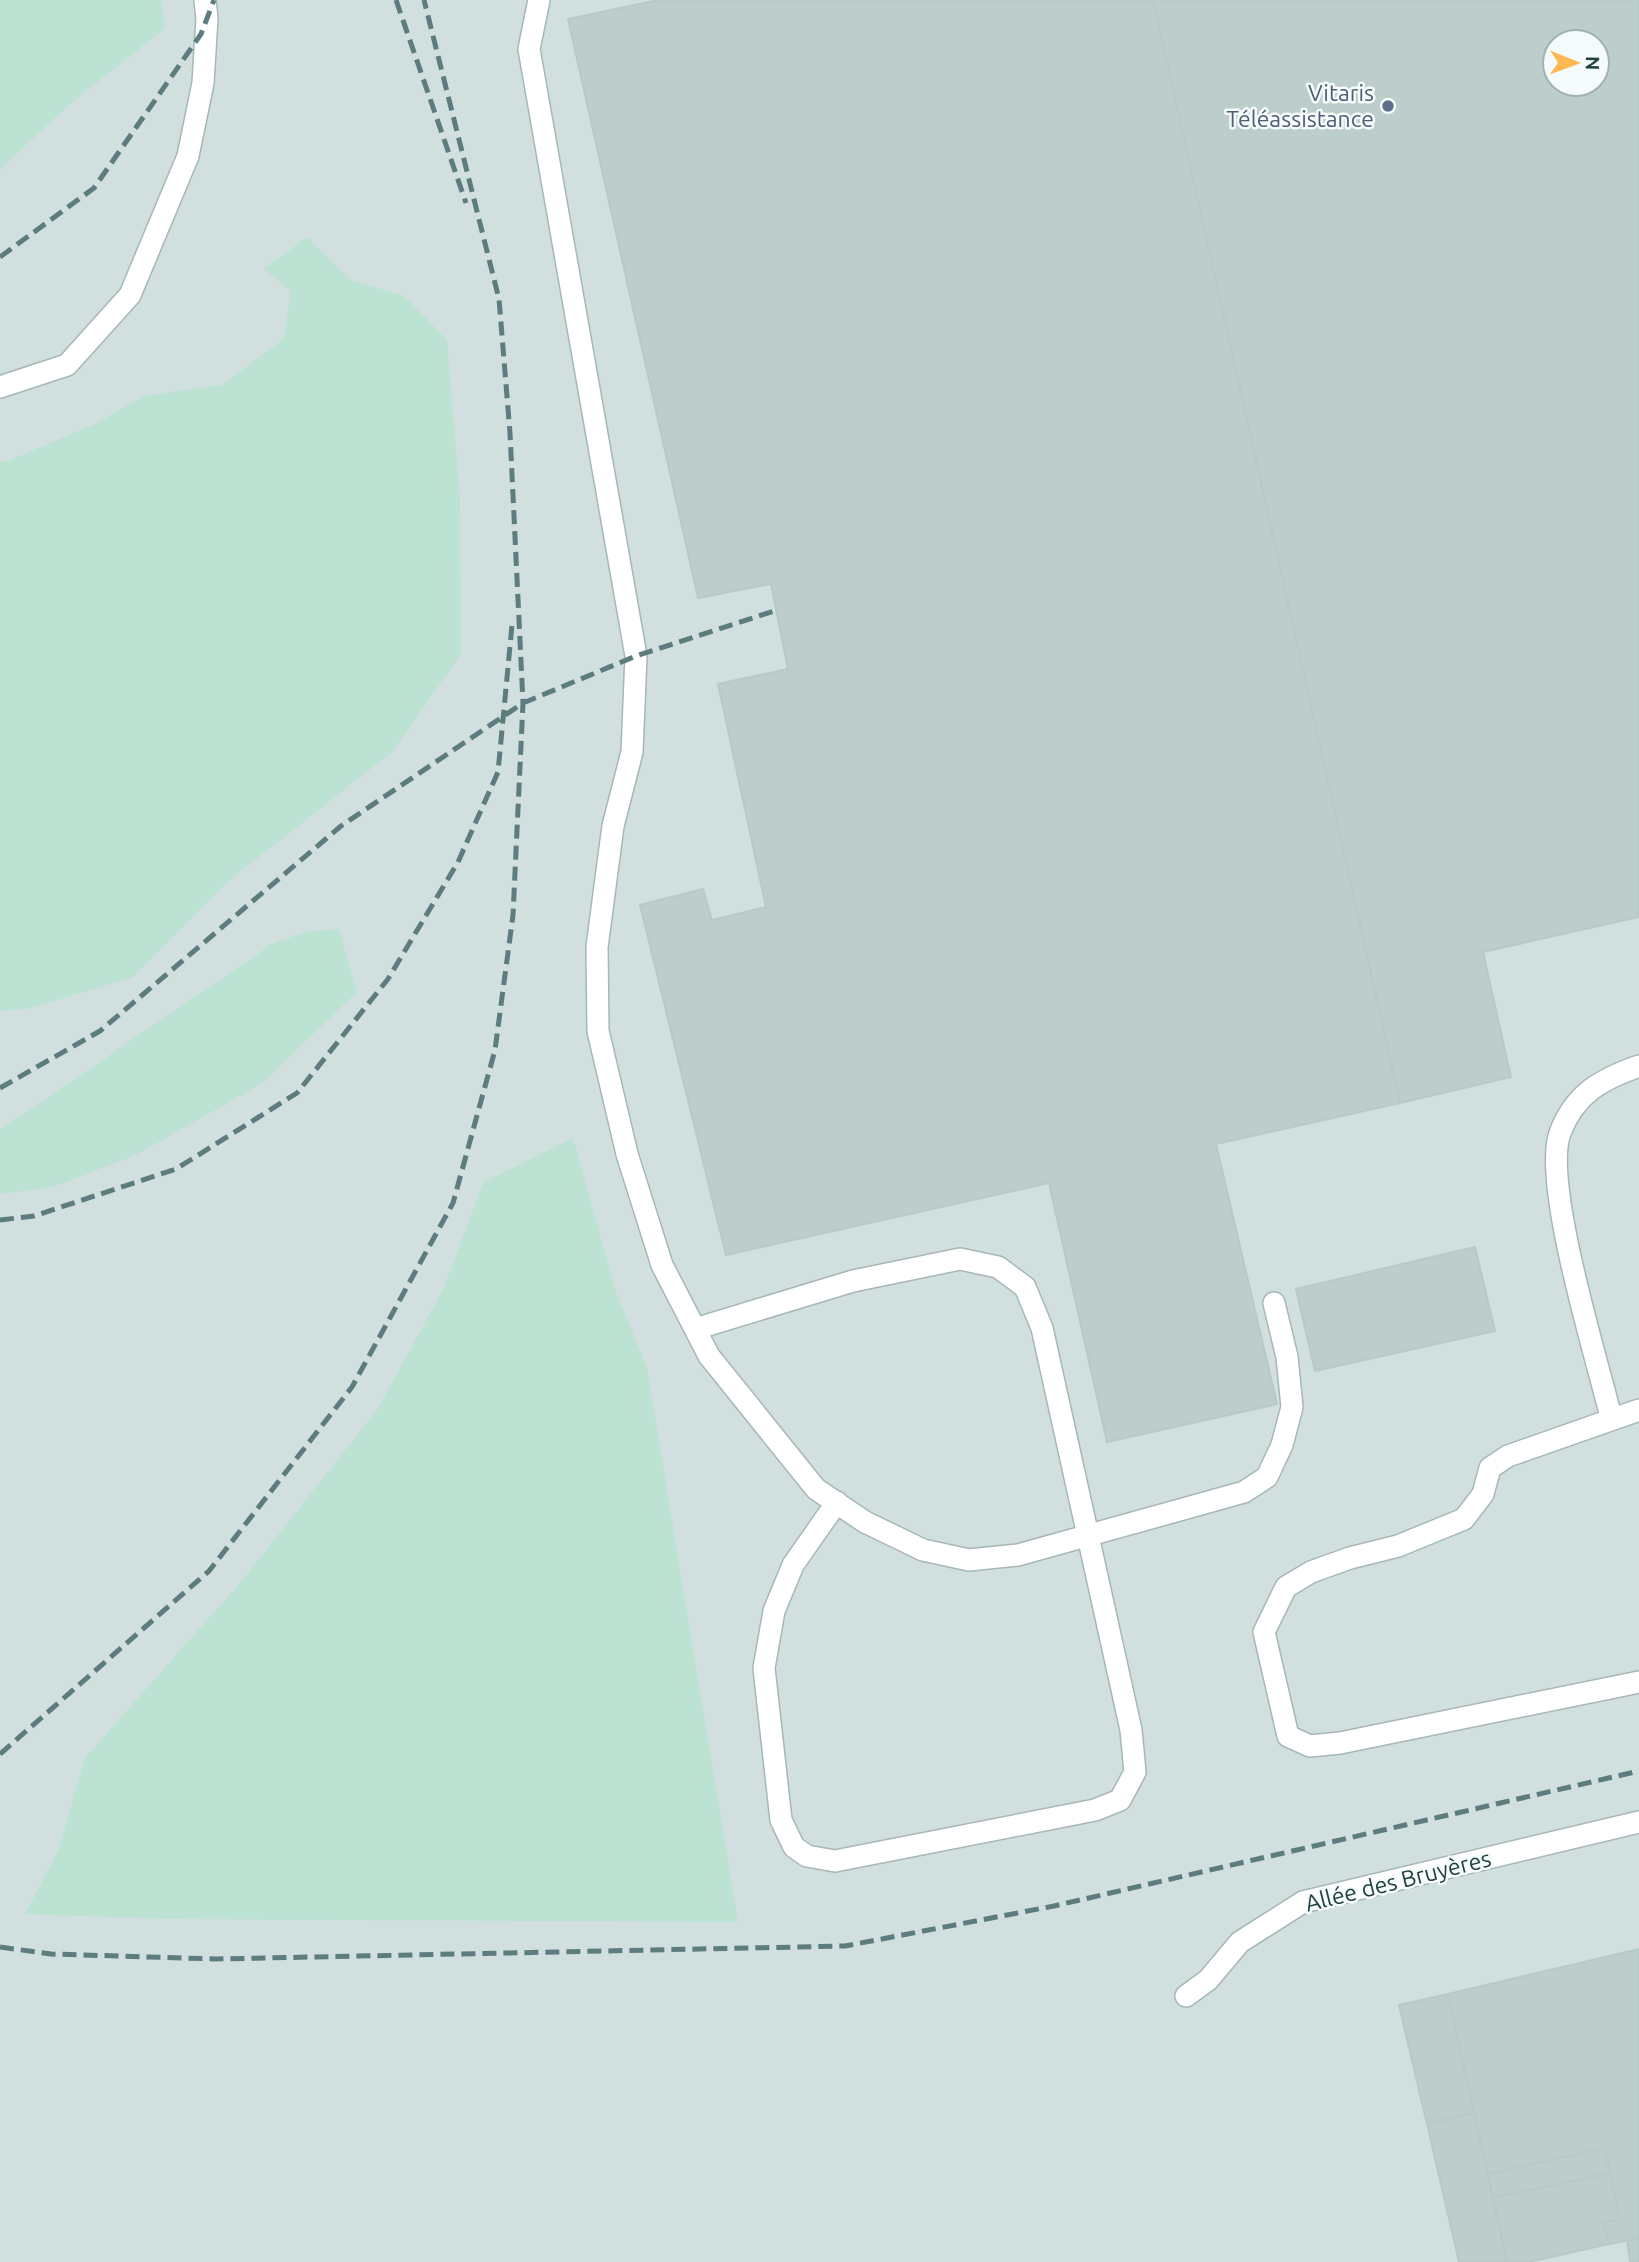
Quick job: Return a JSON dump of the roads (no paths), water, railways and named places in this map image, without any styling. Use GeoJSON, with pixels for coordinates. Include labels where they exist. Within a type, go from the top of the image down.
{"type":"FeatureCollection","features":[{"type":"Feature","properties":{"kind":"street"},"geometry":{"type":"LineString","coordinates":[[0,387],[67,365],[130,295],[188,156],[203,83],[207,18],[205,0]]}},
{"type":"Feature","properties":{"kind":"street"},"geometry":{"type":"LineString","coordinates":[[539,0],[529,49],[636,656],[632,752],[612,826],[597,947],[598,1031],[626,1154],[658,1253],[709,1356],[816,1489],[865,1522],[923,1550],[969,1560],[1018,1555],[1244,1492],[1266,1477],[1282,1445],[1292,1407],[1287,1357],[1274,1303]]}},
{"type":"Feature","properties":{"kind":"street"},"geometry":{"type":"LineString","coordinates":[[1611,1417],[1562,1219],[1558,1169],[1560,1134],[1576,1104],[1602,1079],[1639,1066]]}},
{"type":"Feature","properties":{"kind":"street"},"geometry":{"type":"LineString","coordinates":[[695,1329],[853,1281],[960,1259],[998,1267],[1025,1287],[1042,1328],[1131,1730],[1135,1772],[1121,1800],[1095,1810],[835,1861],[807,1856],[794,1847],[781,1820],[764,1668],[774,1611],[793,1565],[837,1502]]}},
{"type":"Feature","properties":{"kind":"street"},"geometry":{"type":"LineString","coordinates":[[1639,1410],[1611,1417],[1508,1456],[1490,1468],[1483,1494],[1464,1520],[1398,1546],[1350,1558],[1311,1572],[1286,1587],[1264,1632],[1288,1737],[1310,1746],[1340,1744],[1639,1682]]}},
{"type":"Feature","properties":{"kind":"street","name":"Allée des Bruyères"},"geometry":{"type":"LineString","coordinates":[[1186,1996],[1208,1980],[1240,1942],[1303,1902],[1639,1822]]}},
{"type":"Feature","properties":{"kind":"railway"},"geometry":{"type":"LineString","coordinates":[[0,257],[94,188],[201,34],[214,0]]}},
{"type":"Feature","properties":{"kind":"railway"},"geometry":{"type":"LineString","coordinates":[[396,0],[466,203]]}},
{"type":"Feature","properties":{"kind":"railway"},"geometry":{"type":"LineString","coordinates":[[0,1754],[209,1571],[352,1387],[453,1203],[495,1050],[513,915],[523,703],[510,433],[499,299],[424,0]]}},
{"type":"Feature","properties":{"kind":"railway"},"geometry":{"type":"LineString","coordinates":[[0,1088],[100,1031],[341,826],[523,703],[636,656],[777,610]]}},
{"type":"Feature","properties":{"kind":"railway"},"geometry":{"type":"LineString","coordinates":[[0,1220],[34,1216],[176,1169],[297,1093],[388,979],[458,862],[498,772],[512,625]]}},
{"type":"Feature","properties":{"kind":"railway"},"geometry":{"type":"LineString","coordinates":[[0,1947],[51,1954],[216,1959],[845,1946],[1054,1906],[1639,1771]]}},
{"type":"Feature","properties":{"kind":"place","name":"Vitaris Téléassistance"},"geometry":{"type":"Point","coordinates":[1388,106]}}]}
